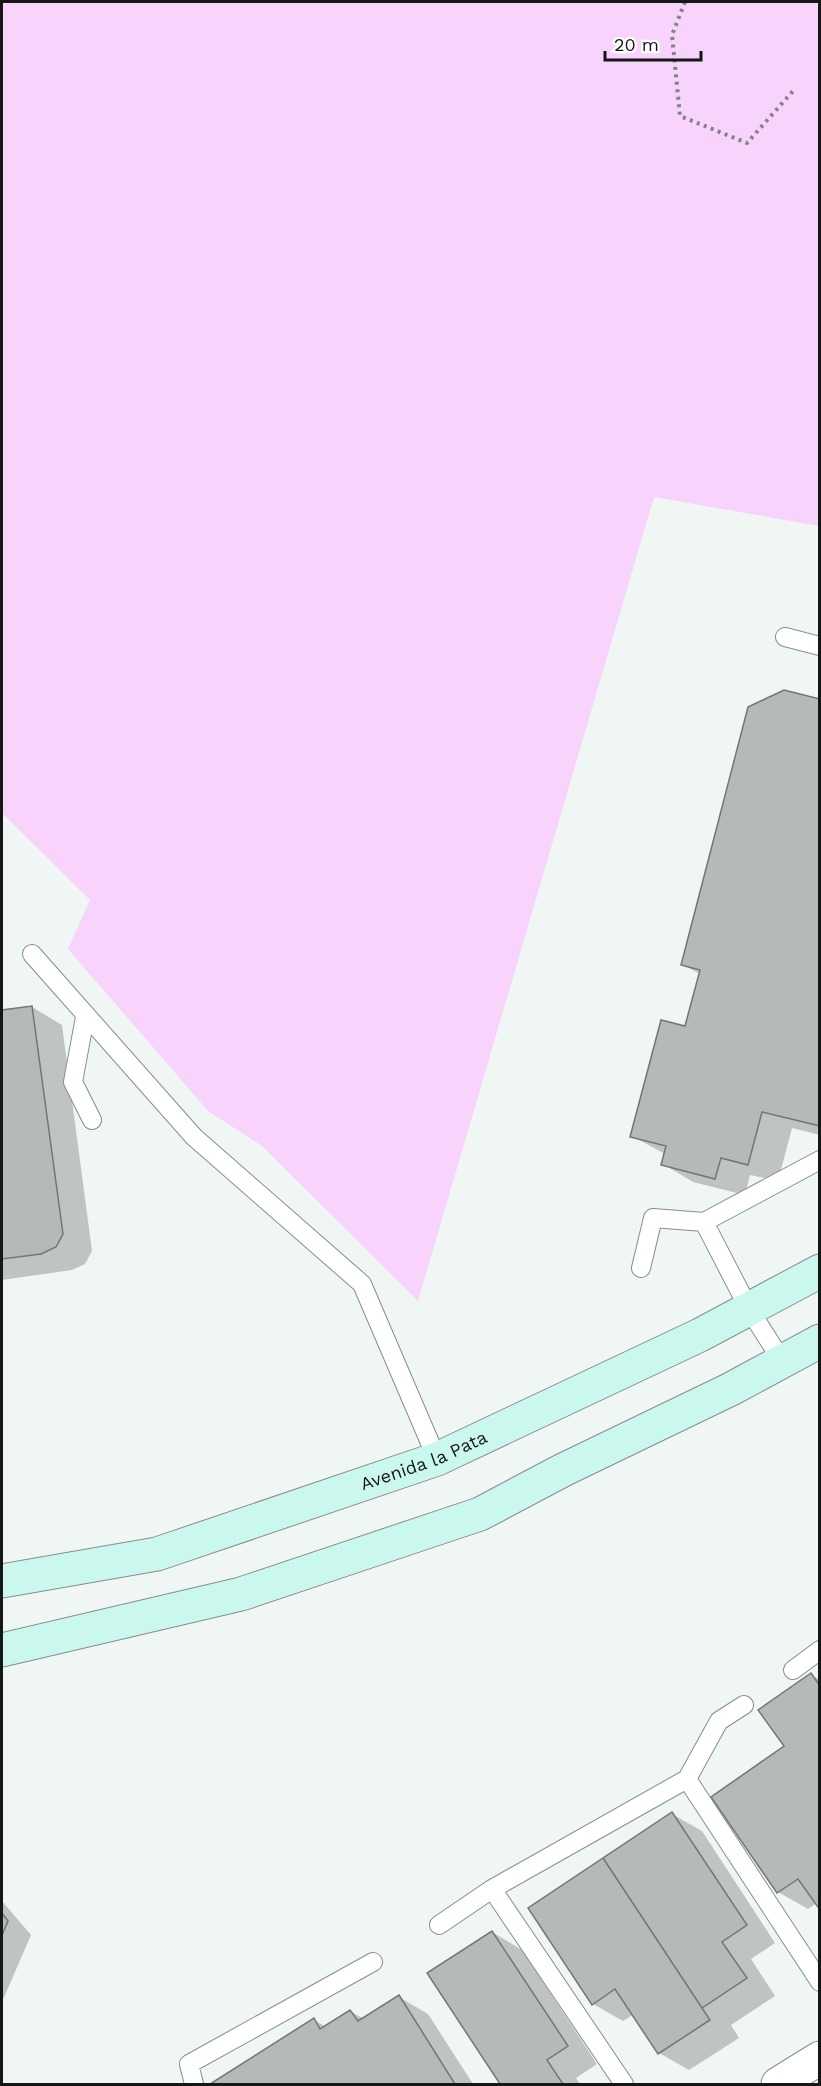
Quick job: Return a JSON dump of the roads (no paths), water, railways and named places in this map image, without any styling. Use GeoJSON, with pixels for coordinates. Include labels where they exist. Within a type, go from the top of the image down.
{"type":"FeatureCollection","features":[{"type":"Feature","properties":{"kind":"main road","name":"Avenida la Pata"},"geometry":{"type":"LineString","coordinates":[[2,1581],[157,1554],[437,1460],[700,1335],[819,1271]]}},
{"type":"Feature","properties":{"kind":"main road"},"geometry":{"type":"LineString","coordinates":[[2,1650],[241,1594],[480,1514],[819,1341]]}},
{"type":"Feature","properties":{"kind":"street"},"geometry":{"type":"LineString","coordinates":[[778,2085],[819,2058]]}},
{"type":"Feature","properties":{"kind":"lane"},"geometry":{"type":"LineString","coordinates":[[785,637],[819,646]]}},
{"type":"Feature","properties":{"kind":"lane"},"geometry":{"type":"LineString","coordinates":[[32,954],[85,1017],[194,1137],[362,1284],[437,1460]]}},
{"type":"Feature","properties":{"kind":"lane"},"geometry":{"type":"LineString","coordinates":[[85,1017],[74,1082],[92,1120]]}},
{"type":"Feature","properties":{"kind":"lane"},"geometry":{"type":"LineString","coordinates":[[641,1268],[653,1218],[704,1222],[819,1160]]}},
{"type":"Feature","properties":{"kind":"lane"},"geometry":{"type":"LineString","coordinates":[[704,1222],[749,1309],[782,1361]]}},
{"type":"Feature","properties":{"kind":"lane"},"geometry":{"type":"LineString","coordinates":[[793,1670],[819,1650]]}},
{"type":"Feature","properties":{"kind":"lane"},"geometry":{"type":"LineString","coordinates":[[439,1925],[492,1890],[687,1779],[719,1721],[744,1705]]}},
{"type":"Feature","properties":{"kind":"lane"},"geometry":{"type":"LineString","coordinates":[[687,1779],[819,1982]]}},
{"type":"Feature","properties":{"kind":"lane"},"geometry":{"type":"LineString","coordinates":[[492,1890],[624,2085]]}},
{"type":"Feature","properties":{"kind":"lane"},"geometry":{"type":"LineString","coordinates":[[194,2085],[189,2064],[373,1962]]}}]}
